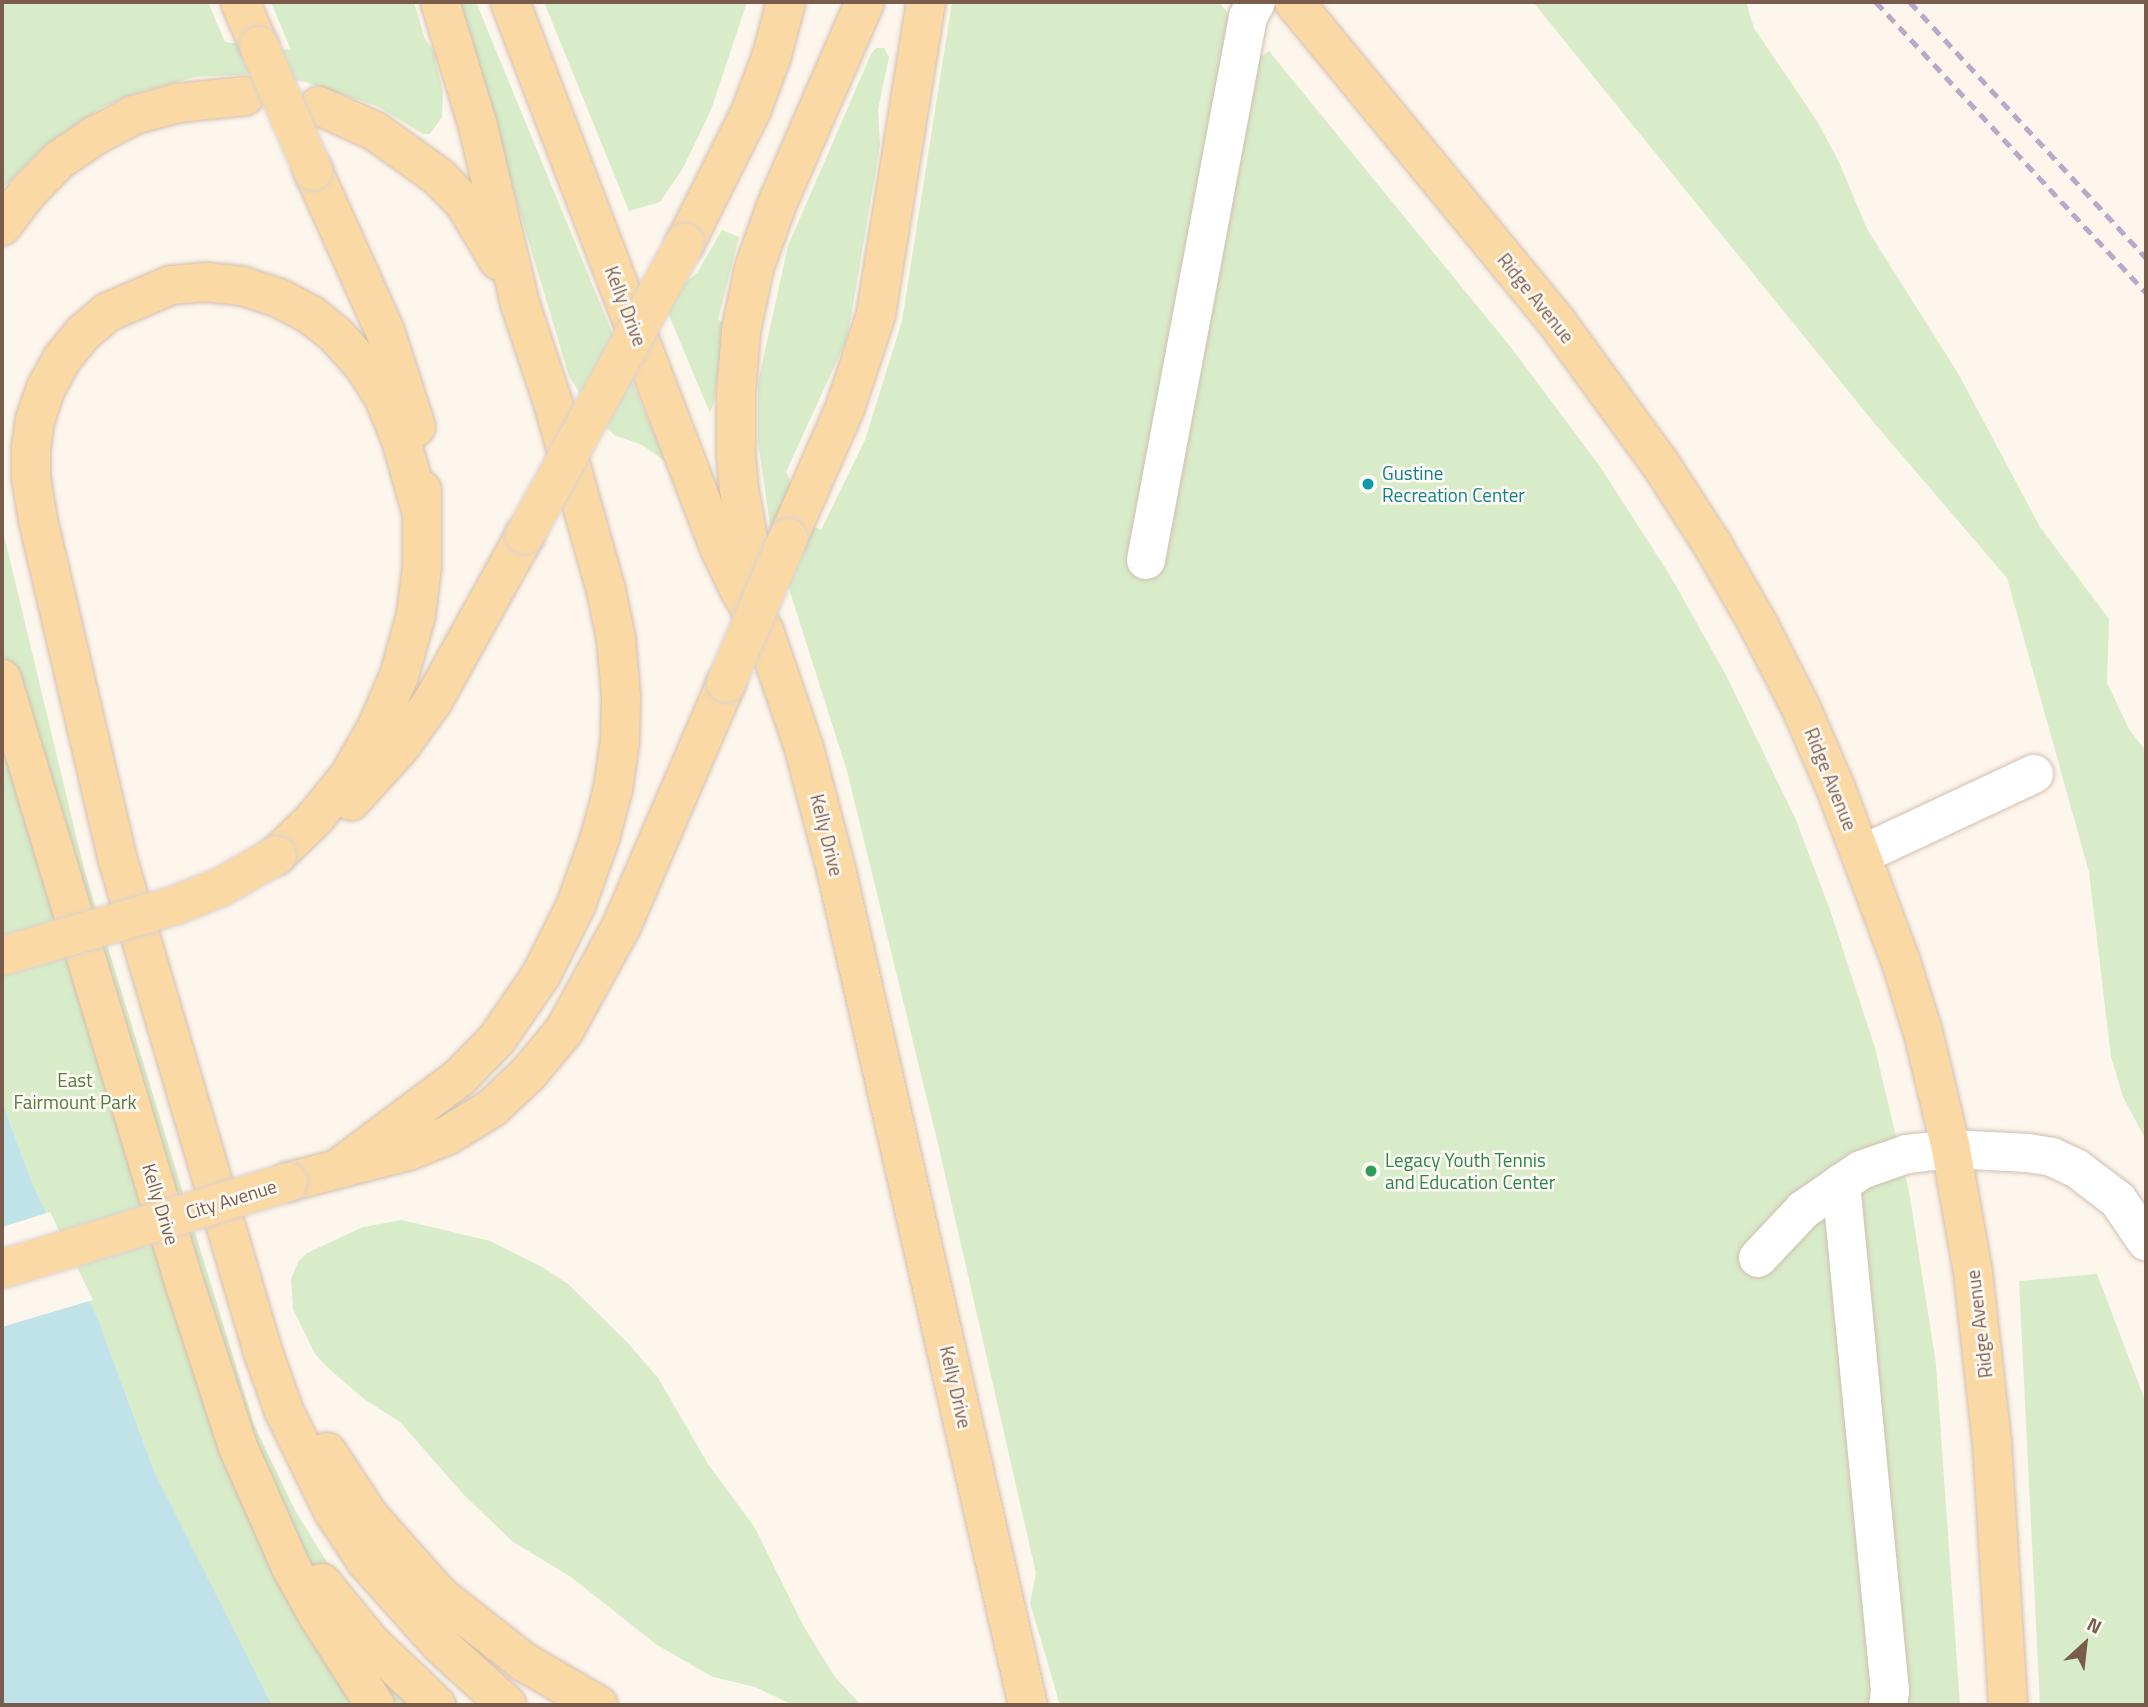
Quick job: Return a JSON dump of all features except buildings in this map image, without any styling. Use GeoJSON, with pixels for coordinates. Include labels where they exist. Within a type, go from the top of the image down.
{"type":"FeatureCollection","features":[{"type":"Feature","properties":{"kind":"main road"},"geometry":{"type":"LineString","coordinates":[[240,2],[385,331],[413,408],[422,458],[422,566],[416,615],[399,676],[377,727],[349,776],[315,818],[277,855]]}},
{"type":"Feature","properties":{"kind":"main road"},"geometry":{"type":"LineString","coordinates":[[340,1167],[451,1084],[497,1039],[541,975],[576,905],[614,789],[621,696],[616,638],[606,590],[520,304],[478,126],[440,2]]}},
{"type":"Feature","properties":{"kind":"main road","name":"Kelly Drive"},"geometry":{"type":"LineString","coordinates":[[510,2],[719,547],[740,591],[764,631],[804,748],[836,869],[1028,1705]]}},
{"type":"Feature","properties":{"kind":"main road"},"geometry":{"type":"LineString","coordinates":[[2,956],[176,905],[221,887],[277,855],[331,819],[367,787],[400,747],[433,701],[685,243],[751,111],[772,55],[786,2]]}},
{"type":"Feature","properties":{"kind":"main road"},"geometry":{"type":"LineString","coordinates":[[764,631],[737,464],[736,394],[741,331],[754,268],[776,204],[865,2]]}},
{"type":"Feature","properties":{"kind":"main road","name":"City Avenue"},"geometry":{"type":"LineString","coordinates":[[2,1269],[288,1182],[408,1151],[448,1135],[492,1108],[528,1074],[564,1031],[622,925],[854,385],[876,314],[926,2]]}},
{"type":"Feature","properties":{"kind":"main road","name":"Ridge Avenue"},"geometry":{"type":"LineString","coordinates":[[1294,2],[1556,321],[1659,462],[1712,544],[1801,708],[1861,855],[1923,1032],[1951,1149],[1973,1273],[1992,1442],[2008,1705]]}},
{"type":"Feature","properties":{"kind":"main road"},"geometry":{"type":"LineString","coordinates":[[2,226],[27,193],[59,160],[96,135],[134,115],[178,103],[245,96]]}},
{"type":"Feature","properties":{"kind":"main road"},"geometry":{"type":"LineString","coordinates":[[318,106],[375,131],[439,177],[465,204],[486,236],[520,304]]}},
{"type":"Feature","properties":{"kind":"main road"},"geometry":{"type":"LineString","coordinates":[[422,514],[401,440],[384,398],[363,365],[336,335],[311,316],[279,298],[243,286],[207,282],[171,285],[108,312],[83,333],[62,359],[35,420],[31,477],[38,520],[117,857],[263,1352],[284,1411],[333,1511],[366,1561],[425,1628],[507,1705]]}},
{"type":"Feature","properties":{"kind":"main road","name":"Kelly Drive"},"geometry":{"type":"LineString","coordinates":[[2,679],[185,1285],[234,1434],[260,1500],[317,1614],[375,1705]]}},
{"type":"Feature","properties":{"kind":"main road"},"geometry":{"type":"LineString","coordinates":[[263,1352],[369,1516],[412,1567],[480,1630],[535,1669],[598,1705]]}},
{"type":"Feature","properties":{"kind":"main road"},"geometry":{"type":"LineString","coordinates":[[260,1500],[337,1604],[371,1643],[436,1705]]}},
{"type":"Feature","properties":{"kind":"main road"},"geometry":{"type":"LineString","coordinates":[[1017,1658],[1033,1705]]}},
{"type":"Feature","properties":{"kind":"street"},"geometry":{"type":"LineString","coordinates":[[1146,560],[1248,17],[1256,2]]}},
{"type":"Feature","properties":{"kind":"street"},"geometry":{"type":"LineString","coordinates":[[1861,855],[2034,774]]}},
{"type":"Feature","properties":{"kind":"street"},"geometry":{"type":"LineString","coordinates":[[1758,1258],[1803,1210],[1841,1182],[1886,1160],[1907,1154],[1951,1149],[2028,1153],[2052,1157],[2076,1168],[2118,1200],[2146,1241]]}},
{"type":"Feature","properties":{"kind":"street"},"geometry":{"type":"LineString","coordinates":[[1841,1182],[1890,1691],[1888,1705]]}},
{"type":"Feature","properties":{"kind":"green space"},"geometry":{"type":"Polygon","coordinates":[[[2,2],[208,2],[225,42],[291,50],[271,2],[414,2],[425,39],[434,52],[443,92],[442,117],[430,134],[423,134],[377,106],[305,82],[257,74],[195,77],[133,94],[102,107],[44,146],[2,189],[2,2]]]}},
{"type":"Feature","properties":{"kind":"green space"},"geometry":{"type":"Polygon","coordinates":[[[457,2],[476,2],[665,461],[642,445],[614,435],[587,405],[569,376],[457,2]]]}},
{"type":"Feature","properties":{"kind":"green space"},"geometry":{"type":"Polygon","coordinates":[[[544,2],[747,2],[711,110],[683,168],[660,202],[629,211],[544,2]]]}},
{"type":"Feature","properties":{"kind":"green space"},"geometry":{"type":"Polygon","coordinates":[[[952,2],[1219,2],[1262,56],[1269,51],[1513,350],[1601,468],[1671,577],[1727,677],[1796,820],[1830,910],[1875,1048],[1909,1191],[1936,1364],[1960,1705],[1060,1705],[1030,1603],[1036,1573],[938,1144],[847,771],[771,532],[758,441],[758,382],[788,246],[871,54],[876,48],[884,48],[889,57],[878,110],[880,145],[846,341],[786,472],[814,527],[821,530],[865,440],[902,321],[952,2]]]}},
{"type":"Feature","properties":{"kind":"green space"},"geometry":{"type":"Polygon","coordinates":[[[1533,2],[1746,2],[1754,28],[1817,121],[1839,162],[1867,229],[1959,375],[2040,527],[2109,619],[2107,683],[2129,729],[2146,751],[2146,1140],[2123,1097],[2111,1057],[2089,872],[2007,578],[1875,424],[1533,2]]]}},
{"type":"Feature","properties":{"kind":"green space"},"geometry":{"type":"Polygon","coordinates":[[[722,230],[739,237],[718,320],[725,323],[714,402],[710,413],[663,301],[697,273],[722,230]]]}},
{"type":"Feature","properties":{"kind":"green space","name":"East Fairmount Park"},"geometry":{"type":"Polygon","coordinates":[[[2,527],[84,869],[254,1425],[296,1512],[325,1559],[372,1619],[457,1702],[454,1705],[272,1705],[154,1471],[98,1319],[32,1183],[2,1102],[2,527]]]}},
{"type":"Feature","properties":{"kind":"green space"},"geometry":{"type":"Polygon","coordinates":[[[402,1220],[490,1241],[542,1267],[568,1284],[627,1342],[658,1378],[708,1464],[755,1528],[804,1627],[835,1677],[861,1705],[793,1705],[755,1687],[713,1677],[657,1645],[571,1577],[512,1541],[463,1494],[400,1422],[364,1399],[327,1367],[315,1354],[293,1309],[291,1279],[298,1262],[307,1253],[363,1227],[402,1220]]]}},
{"type":"Feature","properties":{"kind":"green space"},"geometry":{"type":"Polygon","coordinates":[[[2097,1274],[2146,1403],[2146,1705],[2040,1705],[2019,1281],[2097,1274]]]}},
{"type":"Feature","properties":{"kind":"water"},"geometry":{"type":"Polygon","coordinates":[[[2,1102],[32,1183],[98,1319],[154,1471],[272,1705],[2,1705],[2,1102]]]}},
{"type":"Feature","properties":{"kind":"pier"},"geometry":{"type":"Polygon","coordinates":[[[50,1212],[93,1300],[2,1327],[2,1227],[50,1212]]]}},
{"type":"Feature","properties":{"kind":"railway"},"geometry":{"type":"LineString","coordinates":[[1876,2],[2146,293]]}},
{"type":"Feature","properties":{"kind":"railway"},"geometry":{"type":"LineString","coordinates":[[1910,2],[2146,258]]}},
{"type":"Feature","properties":{"kind":"place","name":"Gustine Recreation Center"},"geometry":{"type":"Point","coordinates":[1368,484]}},
{"type":"Feature","properties":{"kind":"place","name":"Legacy Youth Tennis and Education Center"},"geometry":{"type":"Point","coordinates":[1371,1171]}}]}
